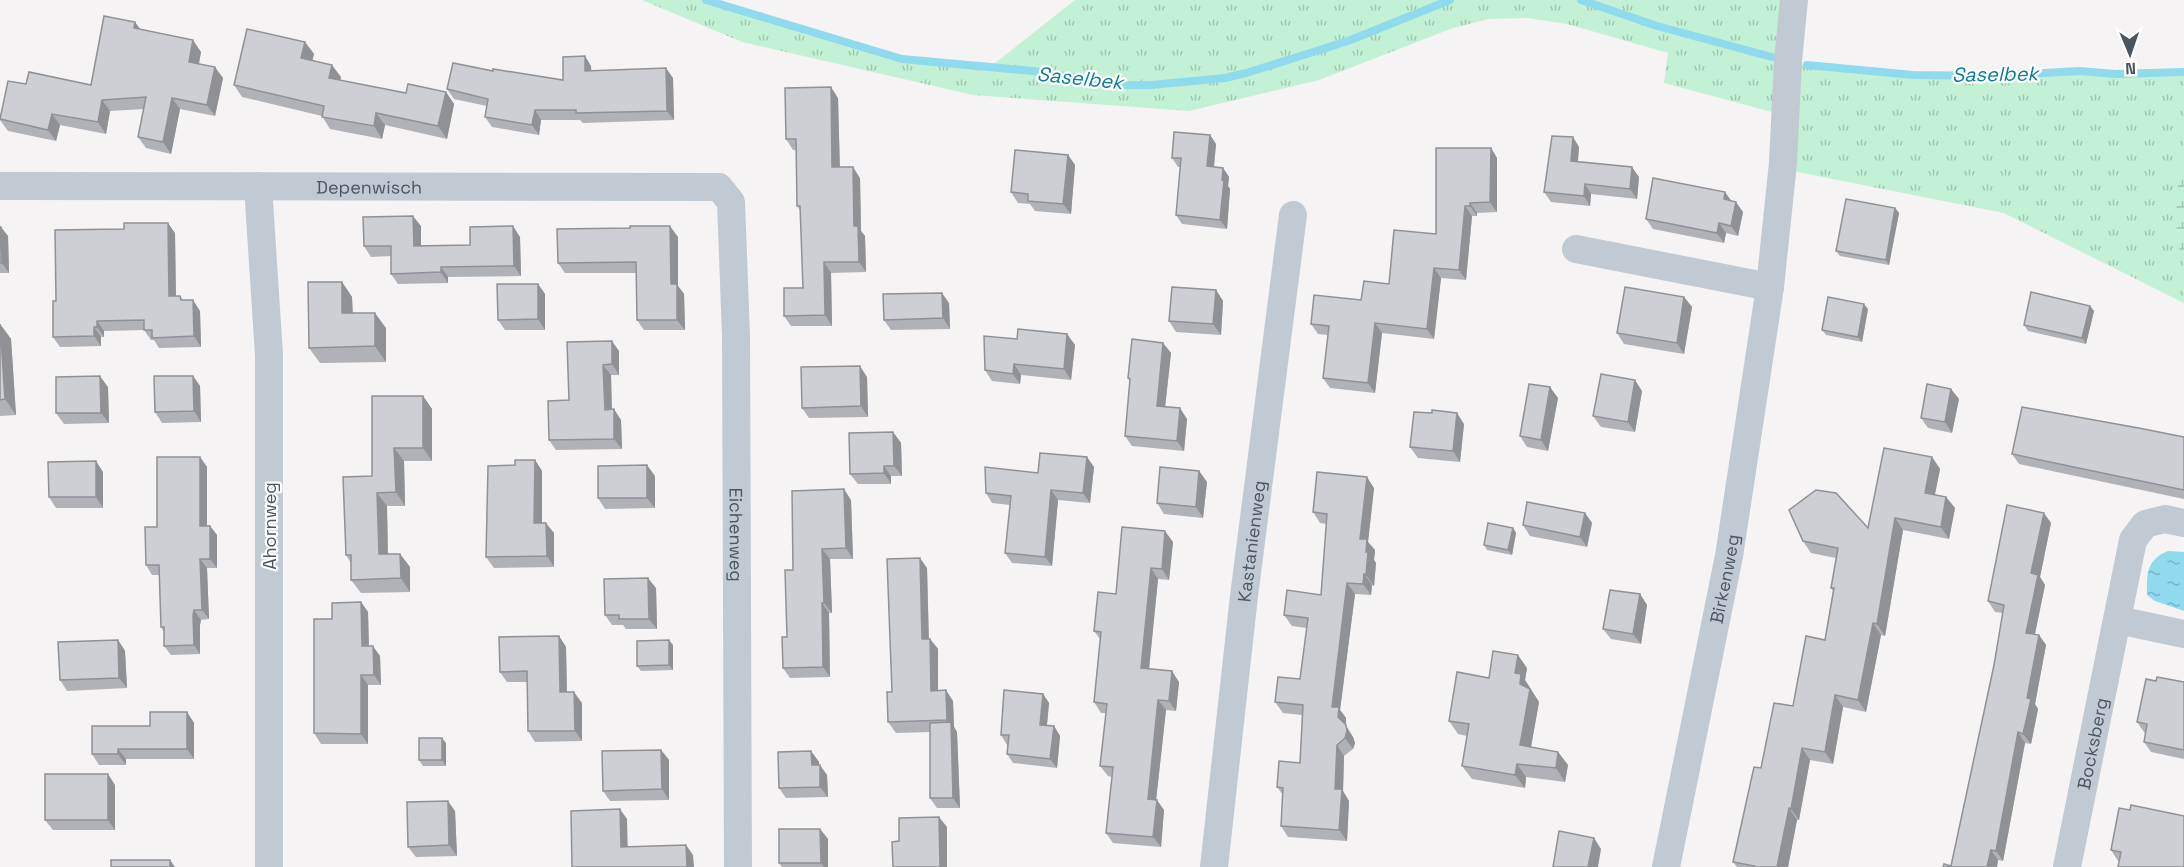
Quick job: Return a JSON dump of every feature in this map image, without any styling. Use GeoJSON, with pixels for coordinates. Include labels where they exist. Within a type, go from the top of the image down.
{"type":"FeatureCollection","features":[{"type":"Feature","properties":{"kind":"street","name":"Birkenweg"},"geometry":{"type":"LineString","coordinates":[[1666,867],[1728,556],[1770,287],[1783,163],[1788,61],[1794,0]]}},
{"type":"Feature","properties":{"kind":"street","name":"Depenwisch"},"geometry":{"type":"LineString","coordinates":[[0,186],[719,187],[731,202]]}},
{"type":"Feature","properties":{"kind":"street","name":"Ahornweg"},"geometry":{"type":"LineString","coordinates":[[258,186],[269,355],[269,867]]}},
{"type":"Feature","properties":{"kind":"street","name":"Eichenweg"},"geometry":{"type":"LineString","coordinates":[[731,202],[736,336],[738,867]]}},
{"type":"Feature","properties":{"kind":"street","name":"Kastanienweg"},"geometry":{"type":"LineString","coordinates":[[1214,867],[1244,596],[1293,216]]}},
{"type":"Feature","properties":{"kind":"street"},"geometry":{"type":"LineString","coordinates":[[1576,249],[1770,287]]}},
{"type":"Feature","properties":{"kind":"street","name":"Bocksberg"},"geometry":{"type":"LineString","coordinates":[[2067,867],[2133,540],[2145,524],[2165,519],[2184,523]]}},
{"type":"Feature","properties":{"kind":"street"},"geometry":{"type":"LineString","coordinates":[[2118,620],[2184,634]]}},
{"type":"Feature","properties":{"kind":"green space"},"geometry":{"type":"Polygon","coordinates":[[[642,0],[706,0],[902,59],[994,64],[1075,0],[1784,0],[1780,58],[1807,65],[1913,75],[1991,76],[2079,71],[2116,74],[2184,72],[2184,303],[2004,213],[1787,170],[1772,112],[1664,83],[1668,53],[1567,24],[1528,18],[1489,19],[1453,28],[1319,80],[1189,111],[973,95],[742,42],[642,0]]]}},
{"type":"Feature","properties":{"kind":"green space"},"geometry":{"type":"Polygon","coordinates":[[[2181,168],[2184,168],[2184,256],[2176,237],[2175,226],[2181,168]]]}},
{"type":"Feature","properties":{"kind":"water"},"geometry":{"type":"Polygon","coordinates":[[[2168,551],[2184,552],[2184,611],[2155,601],[2147,595],[2149,569],[2155,559],[2168,551]]]}},
{"type":"Feature","properties":{"kind":"building"},"geometry":{"type":"Polygon","coordinates":[[[104,16],[135,22],[134,28],[193,40],[189,62],[215,67],[207,105],[172,98],[163,142],[138,137],[146,97],[102,100],[98,122],[52,114],[48,130],[0,119],[8,81],[26,84],[29,72],[91,85],[104,16]]]}},
{"type":"Feature","properties":{"kind":"building"},"geometry":{"type":"Polygon","coordinates":[[[247,29],[305,42],[301,58],[332,65],[329,78],[406,93],[408,84],[446,92],[438,126],[376,113],[374,126],[322,117],[324,106],[234,85],[247,29]]]}},
{"type":"Feature","properties":{"kind":"building"},"geometry":{"type":"Polygon","coordinates":[[[585,56],[585,71],[666,68],[667,111],[576,113],[576,110],[535,110],[532,125],[485,117],[488,99],[447,89],[453,63],[563,80],[563,57],[585,56]]]}},
{"type":"Feature","properties":{"kind":"building"},"geometry":{"type":"Polygon","coordinates":[[[831,87],[832,167],[853,167],[854,226],[858,226],[859,262],[824,262],[825,315],[784,316],[784,288],[803,288],[800,206],[797,206],[796,139],[786,139],[785,88],[831,87]]]}},
{"type":"Feature","properties":{"kind":"building"},"geometry":{"type":"Polygon","coordinates":[[[1174,132],[1210,135],[1207,166],[1223,168],[1220,220],[1176,215],[1181,158],[1172,158],[1174,132]]]}},
{"type":"Feature","properties":{"kind":"building"},"geometry":{"type":"Polygon","coordinates":[[[1552,136],[1573,137],[1571,161],[1632,167],[1630,189],[1585,184],[1584,196],[1544,192],[1552,136]]]}},
{"type":"Feature","properties":{"kind":"building"},"geometry":{"type":"Polygon","coordinates":[[[1436,148],[1491,148],[1490,202],[1470,203],[1470,206],[1465,206],[1459,270],[1434,268],[1427,329],[1375,323],[1368,383],[1323,378],[1329,326],[1311,324],[1314,295],[1361,300],[1364,281],[1389,284],[1394,230],[1436,234],[1436,148]]]}},
{"type":"Feature","properties":{"kind":"building"},"geometry":{"type":"Polygon","coordinates":[[[1015,150],[1068,155],[1063,204],[1028,201],[1028,194],[1011,192],[1015,150]]]}},
{"type":"Feature","properties":{"kind":"building"},"geometry":{"type":"Polygon","coordinates":[[[1653,178],[1725,192],[1724,199],[1736,202],[1731,226],[1719,223],[1717,233],[1646,219],[1653,178]]]}},
{"type":"Feature","properties":{"kind":"building"},"geometry":{"type":"Polygon","coordinates":[[[1846,199],[1895,208],[1886,260],[1836,251],[1846,199]]]}},
{"type":"Feature","properties":{"kind":"building"},"geometry":{"type":"Polygon","coordinates":[[[413,216],[414,246],[470,245],[470,227],[513,226],[514,266],[441,267],[441,272],[391,274],[391,246],[364,246],[363,217],[413,216]]]}},
{"type":"Feature","properties":{"kind":"building"},"geometry":{"type":"Polygon","coordinates":[[[124,223],[168,223],[169,296],[180,296],[181,300],[193,300],[194,336],[152,338],[152,330],[144,330],[144,320],[97,321],[94,336],[53,337],[53,301],[56,301],[55,230],[124,229],[124,223]]]}},
{"type":"Feature","properties":{"kind":"building"},"geometry":{"type":"Polygon","coordinates":[[[630,226],[670,226],[671,284],[677,284],[677,320],[637,320],[636,262],[558,263],[557,229],[630,228],[630,226]]]}},
{"type":"Feature","properties":{"kind":"building"},"geometry":{"type":"Polygon","coordinates":[[[1,227],[2,263],[0,263],[1,227]]]}},
{"type":"Feature","properties":{"kind":"building"},"geometry":{"type":"Polygon","coordinates":[[[308,282],[342,282],[342,313],[375,313],[375,346],[309,348],[308,282]]]}},
{"type":"Feature","properties":{"kind":"building"},"geometry":{"type":"Polygon","coordinates":[[[497,284],[538,284],[538,319],[498,320],[497,284]]]}},
{"type":"Feature","properties":{"kind":"building"},"geometry":{"type":"Polygon","coordinates":[[[1172,287],[1216,290],[1213,324],[1169,321],[1172,287]]]}},
{"type":"Feature","properties":{"kind":"building"},"geometry":{"type":"Polygon","coordinates":[[[1625,287],[1684,297],[1677,343],[1617,333],[1625,287]]]}},
{"type":"Feature","properties":{"kind":"building"},"geometry":{"type":"Polygon","coordinates":[[[2031,292],[2090,306],[2082,338],[2024,325],[2031,292]]]}},
{"type":"Feature","properties":{"kind":"building"},"geometry":{"type":"Polygon","coordinates":[[[942,293],[943,318],[884,320],[883,294],[942,293]]]}},
{"type":"Feature","properties":{"kind":"building"},"geometry":{"type":"Polygon","coordinates":[[[1828,297],[1864,304],[1858,337],[1822,330],[1828,297]]]}},
{"type":"Feature","properties":{"kind":"building"},"geometry":{"type":"Polygon","coordinates":[[[0,324],[5,399],[0,400],[0,324]]]}},
{"type":"Feature","properties":{"kind":"building"},"geometry":{"type":"Polygon","coordinates":[[[1018,329],[1067,334],[1064,369],[1014,364],[1013,374],[985,370],[984,336],[1017,339],[1018,329]]]}},
{"type":"Feature","properties":{"kind":"building"},"geometry":{"type":"Polygon","coordinates":[[[1132,339],[1163,343],[1157,406],[1180,408],[1177,441],[1125,436],[1132,339]]]}},
{"type":"Feature","properties":{"kind":"building"},"geometry":{"type":"Polygon","coordinates":[[[612,341],[612,364],[603,365],[605,410],[614,409],[614,439],[549,440],[548,401],[569,400],[567,342],[612,341]]]}},
{"type":"Feature","properties":{"kind":"building"},"geometry":{"type":"Polygon","coordinates":[[[860,366],[861,406],[802,408],[801,367],[860,366]]]}},
{"type":"Feature","properties":{"kind":"building"},"geometry":{"type":"Polygon","coordinates":[[[1601,374],[1635,380],[1628,422],[1593,416],[1601,374]]]}},
{"type":"Feature","properties":{"kind":"building"},"geometry":{"type":"Polygon","coordinates":[[[100,376],[101,413],[56,413],[56,377],[100,376]]]}},
{"type":"Feature","properties":{"kind":"building"},"geometry":{"type":"Polygon","coordinates":[[[154,376],[193,376],[194,411],[155,412],[154,376]]]}},
{"type":"Feature","properties":{"kind":"building"},"geometry":{"type":"Polygon","coordinates":[[[1529,384],[1550,387],[1541,440],[1520,436],[1529,384]]]}},
{"type":"Feature","properties":{"kind":"building"},"geometry":{"type":"Polygon","coordinates":[[[1927,384],[1951,389],[1945,422],[1921,418],[1927,384]]]}},
{"type":"Feature","properties":{"kind":"building"},"geometry":{"type":"Polygon","coordinates":[[[372,396],[423,396],[423,448],[394,448],[396,492],[377,493],[379,554],[400,554],[401,578],[351,580],[351,555],[346,555],[343,477],[372,476],[372,396]]]}},
{"type":"Feature","properties":{"kind":"building"},"geometry":{"type":"Polygon","coordinates":[[[2022,407],[2184,437],[2184,490],[2012,454],[2022,407]]]}},
{"type":"Feature","properties":{"kind":"building"},"geometry":{"type":"Polygon","coordinates":[[[1432,410],[1457,413],[1453,451],[1410,447],[1414,412],[1432,413],[1432,410]]]}},
{"type":"Feature","properties":{"kind":"building"},"geometry":{"type":"Polygon","coordinates":[[[893,432],[894,466],[884,466],[884,473],[850,474],[849,433],[893,432]]]}},
{"type":"Feature","properties":{"kind":"building"},"geometry":{"type":"Polygon","coordinates":[[[1884,448],[1932,457],[1925,493],[1946,497],[1941,527],[1895,518],[1877,624],[1873,623],[1858,700],[1835,695],[1825,752],[1802,748],[1777,867],[1753,867],[1733,862],[1754,767],[1761,768],[1774,703],[1793,706],[1806,636],[1825,640],[1834,588],[1831,588],[1838,548],[1803,541],[1789,510],[1816,490],[1836,493],[1868,528],[1884,448]]]}},
{"type":"Feature","properties":{"kind":"building"},"geometry":{"type":"Polygon","coordinates":[[[1040,453],[1087,457],[1083,493],[1051,490],[1045,557],[1005,553],[1011,496],[986,493],[985,467],[1038,473],[1040,453]]]}},
{"type":"Feature","properties":{"kind":"building"},"geometry":{"type":"Polygon","coordinates":[[[157,457],[200,457],[200,526],[210,526],[210,559],[200,559],[202,610],[194,610],[194,645],[164,646],[164,627],[161,627],[159,565],[146,565],[145,527],[157,527],[157,457]]]}},
{"type":"Feature","properties":{"kind":"building"},"geometry":{"type":"Polygon","coordinates":[[[515,460],[535,460],[534,523],[546,523],[547,556],[486,557],[488,466],[515,465],[515,460]]]}},
{"type":"Feature","properties":{"kind":"building"},"geometry":{"type":"Polygon","coordinates":[[[96,461],[96,497],[49,497],[48,462],[96,461]]]}},
{"type":"Feature","properties":{"kind":"building"},"geometry":{"type":"Polygon","coordinates":[[[647,465],[647,498],[598,498],[598,466],[647,465]]]}},
{"type":"Feature","properties":{"kind":"building"},"geometry":{"type":"Polygon","coordinates":[[[1160,467],[1199,471],[1196,507],[1157,503],[1160,467]]]}},
{"type":"Feature","properties":{"kind":"building"},"geometry":{"type":"Polygon","coordinates":[[[1317,472],[1367,477],[1360,539],[1367,539],[1366,575],[1364,574],[1363,584],[1347,583],[1332,707],[1339,707],[1338,717],[1346,725],[1347,731],[1345,738],[1337,745],[1335,789],[1342,789],[1339,830],[1281,826],[1283,788],[1277,787],[1279,761],[1300,763],[1303,705],[1275,702],[1278,677],[1300,679],[1308,618],[1284,615],[1287,590],[1321,595],[1327,514],[1313,512],[1317,472]]]}},
{"type":"Feature","properties":{"kind":"building"},"geometry":{"type":"Polygon","coordinates":[[[844,489],[846,548],[822,549],[823,667],[783,668],[782,637],[787,637],[785,570],[793,570],[792,491],[844,489]]]}},
{"type":"Feature","properties":{"kind":"building"},"geometry":{"type":"Polygon","coordinates":[[[1527,502],[1585,513],[1580,537],[1523,525],[1527,502]]]}},
{"type":"Feature","properties":{"kind":"building"},"geometry":{"type":"Polygon","coordinates":[[[2007,505],[2044,513],[2031,573],[2038,575],[2026,633],[2039,635],[2027,698],[2031,699],[2023,734],[2018,732],[1996,851],[1991,850],[1987,867],[1943,867],[1944,864],[1951,866],[1994,665],[2004,605],[1988,601],[2007,505]]]}},
{"type":"Feature","properties":{"kind":"building"},"geometry":{"type":"Polygon","coordinates":[[[1488,523],[1513,528],[1508,550],[1484,545],[1488,523]]]}},
{"type":"Feature","properties":{"kind":"building"},"geometry":{"type":"Polygon","coordinates":[[[1122,527],[1165,531],[1162,569],[1151,568],[1141,668],[1172,671],[1169,701],[1158,700],[1148,799],[1157,800],[1153,837],[1106,833],[1113,767],[1100,766],[1107,704],[1094,702],[1101,632],[1094,631],[1098,592],[1116,594],[1122,527]]]}},
{"type":"Feature","properties":{"kind":"building"},"geometry":{"type":"Polygon","coordinates":[[[920,558],[922,639],[930,639],[931,691],[946,690],[947,720],[888,722],[887,692],[892,692],[887,559],[920,558]]]}},
{"type":"Feature","properties":{"kind":"building"},"geometry":{"type":"Polygon","coordinates":[[[648,578],[649,619],[619,619],[619,615],[605,615],[604,579],[648,578]]]}},
{"type":"Feature","properties":{"kind":"building"},"geometry":{"type":"Polygon","coordinates":[[[1610,590],[1640,594],[1633,634],[1603,629],[1610,590]]]}},
{"type":"Feature","properties":{"kind":"building"},"geometry":{"type":"Polygon","coordinates":[[[361,602],[362,646],[373,646],[374,675],[361,675],[361,734],[314,733],[314,619],[332,619],[332,603],[361,602]]]}},
{"type":"Feature","properties":{"kind":"building"},"geometry":{"type":"Polygon","coordinates":[[[559,636],[560,692],[574,692],[575,731],[528,731],[527,671],[500,672],[499,637],[559,636]]]}},
{"type":"Feature","properties":{"kind":"building"},"geometry":{"type":"Polygon","coordinates":[[[118,640],[119,678],[60,680],[58,642],[118,640]]]}},
{"type":"Feature","properties":{"kind":"building"},"geometry":{"type":"Polygon","coordinates":[[[669,640],[669,665],[637,666],[637,641],[669,640]]]}},
{"type":"Feature","properties":{"kind":"building"},"geometry":{"type":"Polygon","coordinates":[[[1493,651],[1518,655],[1515,673],[1521,674],[1520,684],[1530,689],[1520,745],[1558,752],[1556,768],[1517,764],[1515,775],[1462,766],[1469,724],[1449,721],[1457,672],[1489,678],[1493,651]]]}},
{"type":"Feature","properties":{"kind":"building"},"geometry":{"type":"Polygon","coordinates":[[[2157,677],[2184,682],[2184,750],[2144,742],[2147,724],[2137,722],[2146,679],[2156,681],[2157,677]]]}},
{"type":"Feature","properties":{"kind":"building"},"geometry":{"type":"Polygon","coordinates":[[[1004,690],[1043,694],[1040,725],[1054,726],[1050,759],[1007,754],[1009,735],[1001,735],[1004,690]]]}},
{"type":"Feature","properties":{"kind":"building"},"geometry":{"type":"Polygon","coordinates":[[[150,712],[187,712],[187,749],[118,749],[118,754],[92,754],[92,726],[150,726],[150,712]]]}},
{"type":"Feature","properties":{"kind":"building"},"geometry":{"type":"Polygon","coordinates":[[[951,722],[953,798],[930,798],[930,723],[951,722]]]}},
{"type":"Feature","properties":{"kind":"building"},"geometry":{"type":"Polygon","coordinates":[[[419,738],[442,738],[442,760],[419,760],[419,738]]]}},
{"type":"Feature","properties":{"kind":"building"},"geometry":{"type":"Polygon","coordinates":[[[661,750],[662,789],[603,791],[602,751],[661,750]]]}},
{"type":"Feature","properties":{"kind":"building"},"geometry":{"type":"Polygon","coordinates":[[[811,751],[812,765],[820,765],[820,787],[779,788],[778,752],[811,751]]]}},
{"type":"Feature","properties":{"kind":"building"},"geometry":{"type":"Polygon","coordinates":[[[45,774],[108,774],[108,820],[45,820],[45,774]]]}},
{"type":"Feature","properties":{"kind":"building"},"geometry":{"type":"Polygon","coordinates":[[[448,801],[449,845],[408,847],[407,802],[448,801]]]}},
{"type":"Feature","properties":{"kind":"building"},"geometry":{"type":"Polygon","coordinates":[[[2131,805],[2184,816],[2184,867],[2118,867],[2121,852],[2111,850],[2119,808],[2130,810],[2131,805]]]}},
{"type":"Feature","properties":{"kind":"building"},"geometry":{"type":"Polygon","coordinates":[[[620,809],[621,847],[686,845],[687,867],[572,867],[571,811],[620,809]]]}},
{"type":"Feature","properties":{"kind":"building"},"geometry":{"type":"Polygon","coordinates":[[[939,817],[940,867],[893,867],[892,842],[899,841],[899,818],[939,817]]]}},
{"type":"Feature","properties":{"kind":"building"},"geometry":{"type":"Polygon","coordinates":[[[779,829],[820,829],[821,863],[779,863],[779,829]]]}},
{"type":"Feature","properties":{"kind":"building"},"geometry":{"type":"Polygon","coordinates":[[[1559,831],[1594,838],[1588,867],[1553,867],[1559,831]]]}},
{"type":"Feature","properties":{"kind":"building"},"geometry":{"type":"Polygon","coordinates":[[[111,860],[170,860],[170,867],[111,867],[111,860]]]}},
{"type":"Feature","properties":{"kind":"waterway","name":"Saselbek"},"geometry":{"type":"LineString","coordinates":[[706,0],[902,59],[1033,71],[1125,85],[1151,85],[1225,78],[1246,73],[1348,41],[1450,0]]}},
{"type":"Feature","properties":{"kind":"waterway","name":"Saselbek"},"geometry":{"type":"LineString","coordinates":[[1581,0],[1657,26],[1772,57]]}},
{"type":"Feature","properties":{"kind":"waterway","name":"Saselbek"},"geometry":{"type":"LineString","coordinates":[[1807,65],[1913,75],[1991,76],[2079,71],[2116,74],[2184,72]]}}]}
